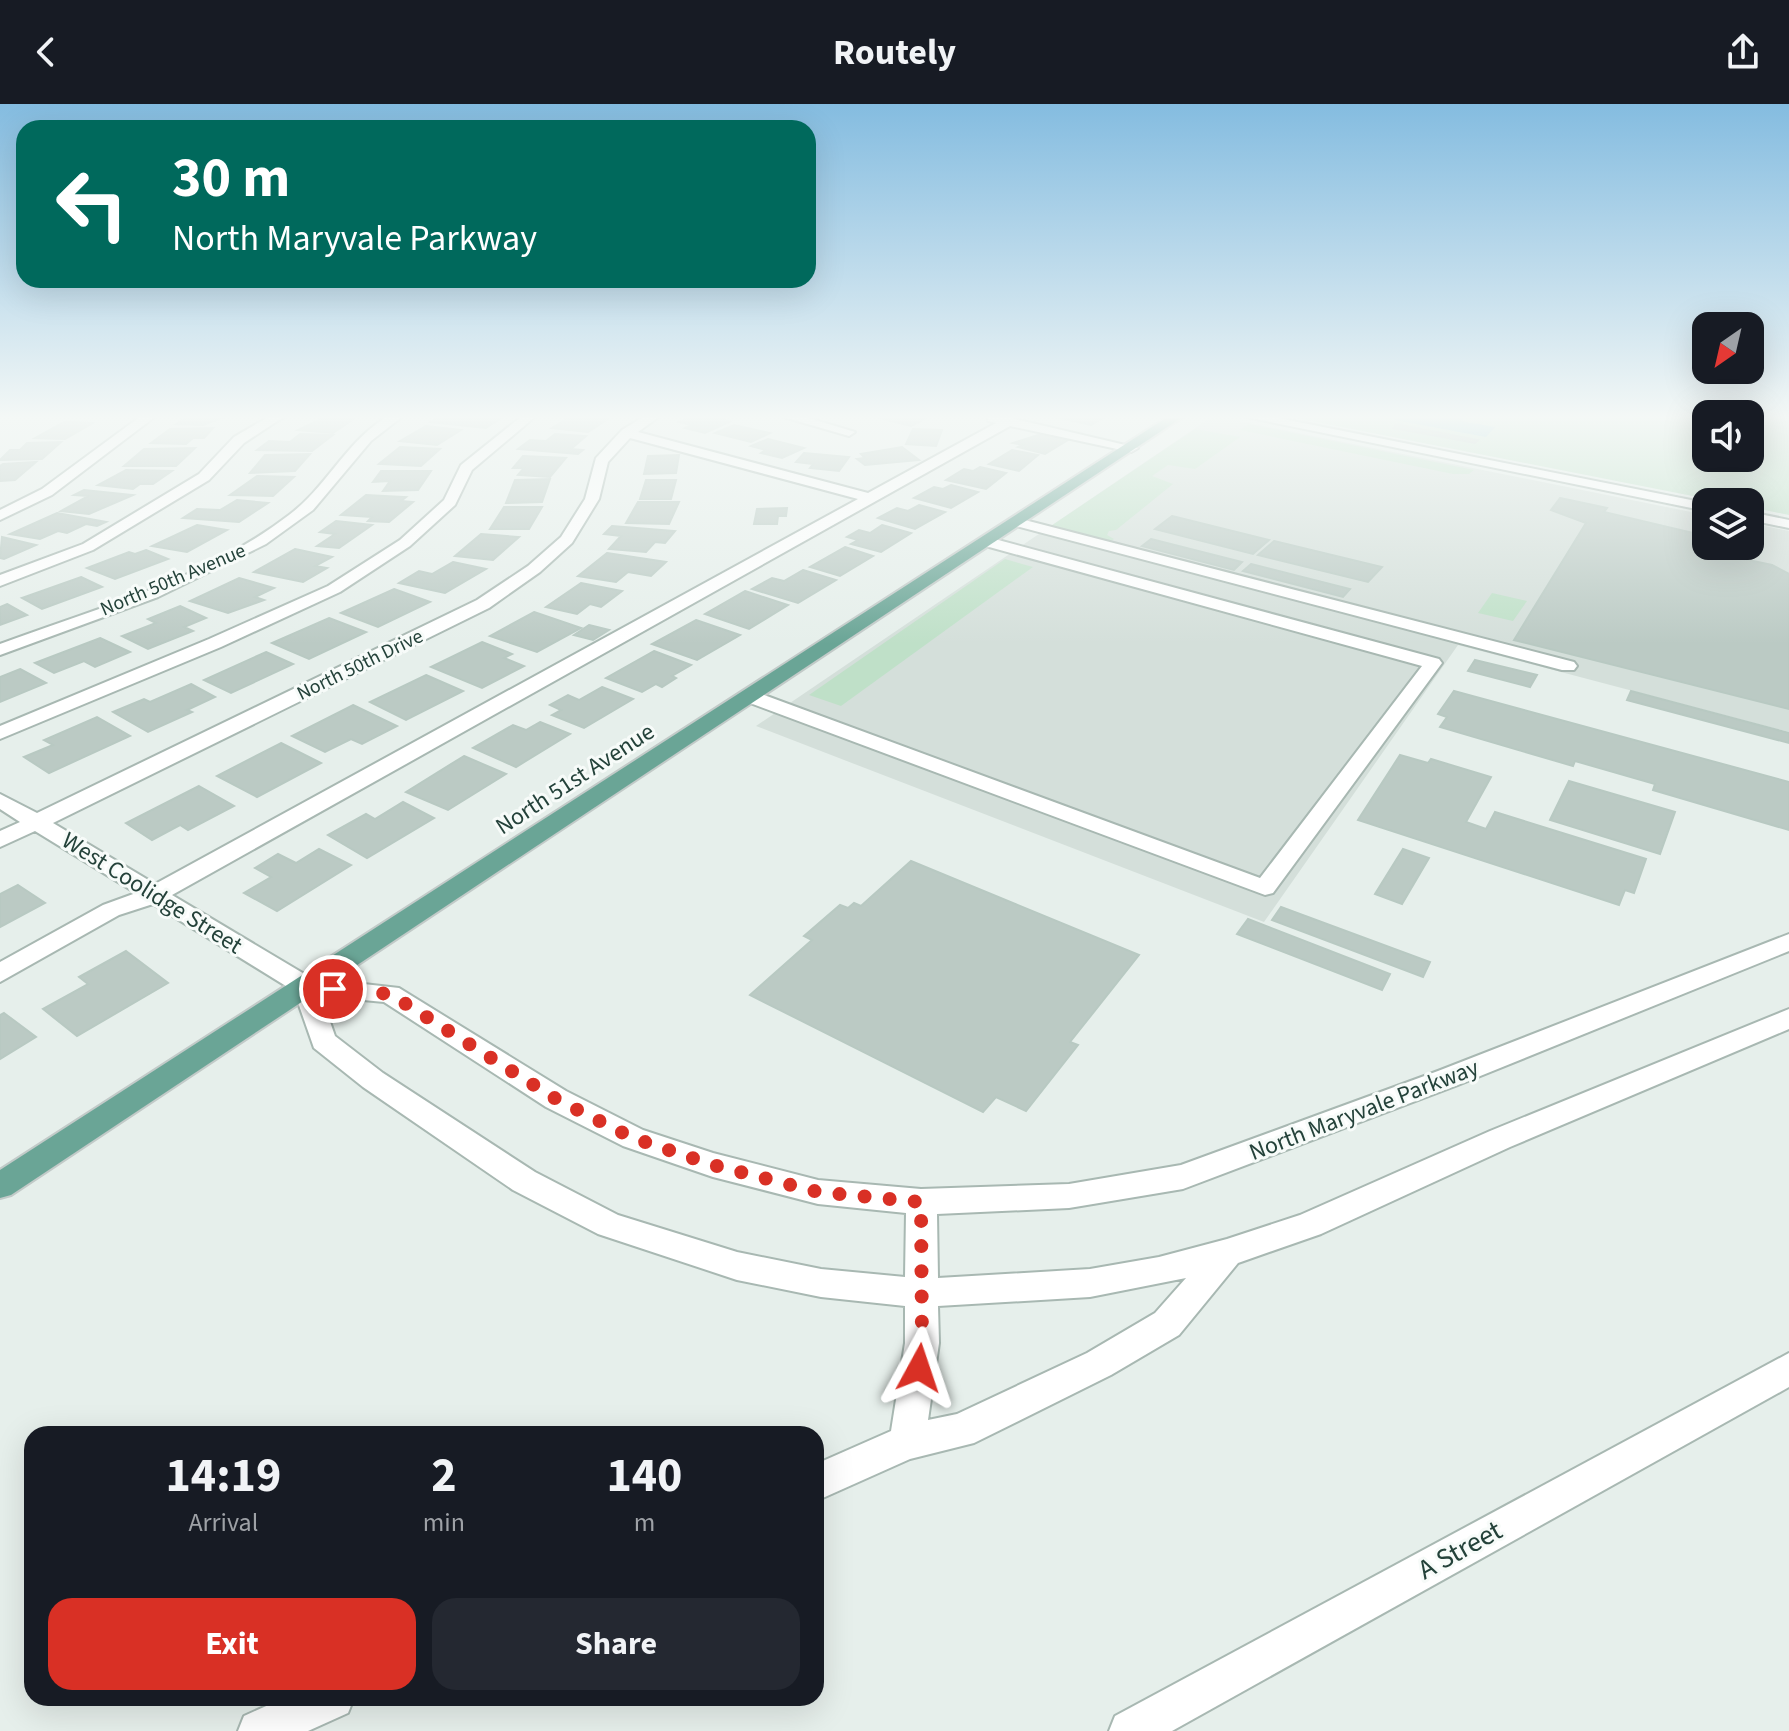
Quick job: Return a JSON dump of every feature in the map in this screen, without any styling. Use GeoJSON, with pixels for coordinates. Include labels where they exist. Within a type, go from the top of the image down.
{"type":"FeatureCollection","features":[{"type":"Feature","properties":{"kind":"main road","name":"North 51st Avenue"},"geometry":{"type":"LineString","coordinates":[[0,1186],[1063,492]]}},
{"type":"Feature","properties":{"kind":"street"},"geometry":{"type":"LineString","coordinates":[[0,516],[47,492]]}},
{"type":"Feature","properties":{"kind":"street"},"geometry":{"type":"LineString","coordinates":[[0,581],[88,547],[179,492]]}},
{"type":"Feature","properties":{"kind":"street","name":"North 50th Avenue"},"geometry":{"type":"LineString","coordinates":[[0,650],[182,581],[251,547],[296,517],[323,492]]}},
{"type":"Feature","properties":{"kind":"street"},"geometry":{"type":"LineString","coordinates":[[0,733],[215,643],[334,589],[405,543],[450,502],[455,492]]}},
{"type":"Feature","properties":{"kind":"street","name":"North 50th Drive"},"geometry":{"type":"LineString","coordinates":[[0,840],[483,604],[534,569],[567,540],[594,492]]}},
{"type":"Feature","properties":{"kind":"street"},"geometry":{"type":"LineString","coordinates":[[848,492],[871,498]]}},
{"type":"Feature","properties":{"kind":"street"},"geometry":{"type":"LineString","coordinates":[[0,973],[111,910],[154,895],[882,492]]}},
{"type":"Feature","properties":{"kind":"street"},"geometry":{"type":"LineString","coordinates":[[1630,492],[1692,504]]}},
{"type":"Feature","properties":{"kind":"street"},"geometry":{"type":"LineString","coordinates":[[0,501],[17,507]]}},
{"type":"Feature","properties":{"kind":"street"},"geometry":{"type":"LineString","coordinates":[[1764,519],[1789,524]]}},
{"type":"Feature","properties":{"kind":"street"},"geometry":{"type":"LineString","coordinates":[[1017,522],[1568,666]]}},
{"type":"Feature","properties":{"kind":"street"},"geometry":{"type":"LineString","coordinates":[[749,696],[1265,888],[1433,663],[987,542]]}},
{"type":"Feature","properties":{"kind":"street","name":"West Coolidge Street"},"geometry":{"type":"LineString","coordinates":[[0,800],[305,986]]}},
{"type":"Feature","properties":{"kind":"street","name":"North Maryvale Parkway"},"geometry":{"type":"LineString","coordinates":[[305,986],[390,994],[556,1099],[633,1138],[713,1165],[818,1192],[921,1202],[1069,1196],[1183,1177],[1461,1073],[1789,942]]}},
{"type":"Feature","properties":{"kind":"street"},"geometry":{"type":"LineString","coordinates":[[305,986],[323,1041],[373,1080],[524,1181],[609,1225],[737,1266],[821,1283],[921,1293],[1090,1283],[1159,1271],[1227,1253],[1310,1225],[1500,1139],[1789,1018]]}},
{"type":"Feature","properties":{"kind":"street"},"geometry":{"type":"LineString","coordinates":[[907,1442],[922,1343],[921,1202]]}},
{"type":"Feature","properties":{"kind":"street"},"geometry":{"type":"LineString","coordinates":[[824,1479],[907,1442],[961,1431],[1112,1356],[1167,1324],[1227,1253]]}},
{"type":"Feature","properties":{"kind":"street","name":"A Street"},"geometry":{"type":"LineString","coordinates":[[1139,1729],[1789,1369]]}},
{"type":"Feature","properties":{"kind":"street"},"geometry":{"type":"LineString","coordinates":[[259,1731],[315,1706]]}},
{"type":"Feature","properties":{"kind":"shaded area"},"geometry":{"type":"Polygon","coordinates":[[[1101,492],[1591,492],[1692,512],[1692,560],[1764,560],[1764,526],[1789,531],[1789,732],[1458,645],[1264,922],[756,726],[1101,492]]]}},
{"type":"Feature","properties":{"kind":"green space"},"geometry":{"type":"Polygon","coordinates":[[[1102,492],[1163,492],[1116,530],[1109,531],[1107,535],[1114,539],[1111,541],[1051,526],[1102,492]]]}},
{"type":"Feature","properties":{"kind":"green space"},"geometry":{"type":"Polygon","coordinates":[[[1672,492],[1692,492],[1692,496],[1672,492]]]}},
{"type":"Feature","properties":{"kind":"green space"},"geometry":{"type":"Polygon","coordinates":[[[1764,492],[1789,492],[1789,515],[1764,510],[1764,492]]]}},
{"type":"Feature","properties":{"kind":"green space"},"geometry":{"type":"Polygon","coordinates":[[[1005,559],[1033,567],[841,706],[809,695],[1005,559]]]}},
{"type":"Feature","properties":{"kind":"green space"},"geometry":{"type":"Polygon","coordinates":[[[1492,593],[1527,601],[1513,621],[1478,613],[1492,593]]]}},
{"type":"Feature","properties":{"kind":"building"},"geometry":{"type":"Polygon","coordinates":[[[80,492],[103,492],[133,495],[89,514],[61,511],[88,496],[74,495],[80,492]]]}},
{"type":"Feature","properties":{"kind":"building"},"geometry":{"type":"Polygon","coordinates":[[[234,492],[278,492],[273,496],[230,495],[234,492]]]}},
{"type":"Feature","properties":{"kind":"building"},"geometry":{"type":"Polygon","coordinates":[[[510,492],[546,492],[542,502],[506,503],[510,492]]]}},
{"type":"Feature","properties":{"kind":"building"},"geometry":{"type":"Polygon","coordinates":[[[642,492],[673,492],[671,499],[640,499],[642,492]]]}},
{"type":"Feature","properties":{"kind":"building"},"geometry":{"type":"Polygon","coordinates":[[[925,492],[978,492],[951,508],[914,498],[925,492]]]}},
{"type":"Feature","properties":{"kind":"building"},"geometry":{"type":"Polygon","coordinates":[[[366,495],[406,497],[401,501],[413,502],[389,522],[368,521],[372,517],[341,515],[366,495]]]}},
{"type":"Feature","properties":{"kind":"building"},"geometry":{"type":"Polygon","coordinates":[[[1560,498],[1607,508],[1604,512],[1692,533],[1692,560],[1748,560],[1772,565],[1789,574],[1789,709],[1514,640],[1586,523],[1551,510],[1560,498]]]}},
{"type":"Feature","properties":{"kind":"building"},"geometry":{"type":"Polygon","coordinates":[[[237,500],[268,503],[239,522],[183,518],[197,509],[220,510],[237,500]]]}},
{"type":"Feature","properties":{"kind":"building"},"geometry":{"type":"Polygon","coordinates":[[[638,502],[679,502],[669,524],[626,523],[638,502]]]}},
{"type":"Feature","properties":{"kind":"building"},"geometry":{"type":"Polygon","coordinates":[[[919,505],[945,512],[915,529],[878,518],[897,508],[908,511],[919,505]]]}},
{"type":"Feature","properties":{"kind":"building"},"geometry":{"type":"Polygon","coordinates":[[[504,507],[542,507],[529,529],[490,529],[504,507]]]}},
{"type":"Feature","properties":{"kind":"building"},"geometry":{"type":"Polygon","coordinates":[[[787,508],[786,516],[778,516],[777,524],[754,524],[757,509],[787,508]]]}},
{"type":"Feature","properties":{"kind":"building"},"geometry":{"type":"Polygon","coordinates":[[[57,513],[106,522],[97,526],[86,524],[67,533],[58,531],[40,539],[10,534],[57,513]]]}},
{"type":"Feature","properties":{"kind":"building"},"geometry":{"type":"Polygon","coordinates":[[[1172,516],[1269,540],[1253,554],[1155,529],[1172,516]]]}},
{"type":"Feature","properties":{"kind":"building"},"geometry":{"type":"Polygon","coordinates":[[[336,521],[372,525],[339,548],[317,546],[335,534],[320,532],[336,521]]]}},
{"type":"Feature","properties":{"kind":"building"},"geometry":{"type":"Polygon","coordinates":[[[197,525],[227,530],[187,552],[152,546],[197,525]]]}},
{"type":"Feature","properties":{"kind":"building"},"geometry":{"type":"Polygon","coordinates":[[[882,525],[911,533],[881,552],[851,544],[858,540],[847,537],[859,530],[870,533],[882,525]]]}},
{"type":"Feature","properties":{"kind":"building"},"geometry":{"type":"Polygon","coordinates":[[[612,526],[675,531],[665,543],[655,542],[646,552],[609,549],[621,536],[604,534],[612,526]]]}},
{"type":"Feature","properties":{"kind":"building"},"geometry":{"type":"Polygon","coordinates":[[[481,534],[519,537],[493,560],[455,556],[481,534]]]}},
{"type":"Feature","properties":{"kind":"building"},"geometry":{"type":"Polygon","coordinates":[[[2,537],[36,545],[4,559],[0,558],[2,537]]]}},
{"type":"Feature","properties":{"kind":"building"},"geometry":{"type":"Polygon","coordinates":[[[1151,539],[1242,562],[1234,570],[1142,546],[1151,539]]]}},
{"type":"Feature","properties":{"kind":"building"},"geometry":{"type":"Polygon","coordinates":[[[1274,541],[1382,567],[1368,582],[1258,555],[1274,541]]]}},
{"type":"Feature","properties":{"kind":"building"},"geometry":{"type":"Polygon","coordinates":[[[845,547],[873,556],[840,576],[810,567],[845,547]]]}},
{"type":"Feature","properties":{"kind":"building"},"geometry":{"type":"Polygon","coordinates":[[[295,549],[332,557],[315,566],[327,568],[303,582],[254,572],[295,549]]]}},
{"type":"Feature","properties":{"kind":"building"},"geometry":{"type":"Polygon","coordinates":[[[146,550],[168,559],[115,579],[87,568],[129,552],[135,554],[146,550]]]}},
{"type":"Feature","properties":{"kind":"building"},"geometry":{"type":"Polygon","coordinates":[[[607,553],[666,562],[651,576],[628,572],[616,582],[578,576],[607,553]]]}},
{"type":"Feature","properties":{"kind":"building"},"geometry":{"type":"Polygon","coordinates":[[[453,562],[486,569],[445,593],[399,583],[419,571],[432,574],[453,562]]]}},
{"type":"Feature","properties":{"kind":"building"},"geometry":{"type":"Polygon","coordinates":[[[1251,564],[1350,589],[1343,597],[1243,571],[1251,564]]]}},
{"type":"Feature","properties":{"kind":"building"},"geometry":{"type":"Polygon","coordinates":[[[803,570],[836,580],[798,603],[752,589],[772,578],[784,581],[803,570]]]}},
{"type":"Feature","properties":{"kind":"building"},"geometry":{"type":"Polygon","coordinates":[[[81,577],[102,587],[42,609],[22,598],[81,577]]]}},
{"type":"Feature","properties":{"kind":"building"},"geometry":{"type":"Polygon","coordinates":[[[239,578],[274,588],[255,597],[264,600],[228,613],[190,601],[239,578]]]}},
{"type":"Feature","properties":{"kind":"building"},"geometry":{"type":"Polygon","coordinates":[[[581,583],[622,591],[601,607],[590,604],[577,614],[546,607],[581,583]]]}},
{"type":"Feature","properties":{"kind":"building"},"geometry":{"type":"Polygon","coordinates":[[[394,589],[430,602],[378,627],[341,613],[394,589]]]}},
{"type":"Feature","properties":{"kind":"building"},"geometry":{"type":"Polygon","coordinates":[[[745,591],[788,605],[749,629],[705,614],[745,591]]]}},
{"type":"Feature","properties":{"kind":"building"},"geometry":{"type":"Polygon","coordinates":[[[7,604],[27,615],[0,625],[0,607],[7,604]]]}},
{"type":"Feature","properties":{"kind":"building"},"geometry":{"type":"Polygon","coordinates":[[[180,606],[206,618],[184,627],[193,631],[148,649],[122,636],[156,623],[148,619],[180,606]]]}},
{"type":"Feature","properties":{"kind":"building"},"geometry":{"type":"Polygon","coordinates":[[[534,612],[581,628],[537,652],[490,636],[534,612]]]}},
{"type":"Feature","properties":{"kind":"building"},"geometry":{"type":"Polygon","coordinates":[[[329,618],[366,632],[309,659],[272,643],[329,618]]]}},
{"type":"Feature","properties":{"kind":"building"},"geometry":{"type":"Polygon","coordinates":[[[696,620],[740,635],[697,660],[652,644],[696,620]]]}},
{"type":"Feature","properties":{"kind":"building"},"geometry":{"type":"Polygon","coordinates":[[[589,625],[609,630],[593,640],[574,635],[589,625]]]}},
{"type":"Feature","properties":{"kind":"building"},"geometry":{"type":"Polygon","coordinates":[[[100,638],[130,652],[95,667],[84,661],[54,673],[35,663],[100,638]]]}},
{"type":"Feature","properties":{"kind":"building"},"geometry":{"type":"Polygon","coordinates":[[[482,642],[512,654],[504,658],[524,666],[482,688],[431,667],[482,642]]]}},
{"type":"Feature","properties":{"kind":"building"},"geometry":{"type":"Polygon","coordinates":[[[654,651],[691,665],[672,676],[676,678],[662,687],[656,684],[642,692],[606,678],[654,651]]]}},
{"type":"Feature","properties":{"kind":"building"},"geometry":{"type":"Polygon","coordinates":[[[266,652],[293,664],[231,693],[204,680],[266,652]]]}},
{"type":"Feature","properties":{"kind":"building"},"geometry":{"type":"Polygon","coordinates":[[[1475,660],[1537,675],[1530,687],[1468,671],[1475,660]]]}},
{"type":"Feature","properties":{"kind":"building"},"geometry":{"type":"Polygon","coordinates":[[[20,669],[46,683],[0,702],[0,677],[20,669]]]}},
{"type":"Feature","properties":{"kind":"building"},"geometry":{"type":"Polygon","coordinates":[[[426,675],[463,691],[406,720],[370,702],[426,675]]]}},
{"type":"Feature","properties":{"kind":"building"},"geometry":{"type":"Polygon","coordinates":[[[191,684],[215,697],[187,710],[192,712],[148,732],[113,712],[144,699],[150,702],[191,684]]]}},
{"type":"Feature","properties":{"kind":"building"},"geometry":{"type":"Polygon","coordinates":[[[602,687],[633,699],[584,728],[552,715],[561,710],[550,705],[568,695],[579,700],[602,687]]]}},
{"type":"Feature","properties":{"kind":"building"},"geometry":{"type":"Polygon","coordinates":[[[1454,691],[1789,782],[1789,830],[1653,790],[1655,784],[1575,761],[1573,766],[1440,727],[1447,717],[1438,714],[1454,691]]]}},
{"type":"Feature","properties":{"kind":"building"},"geometry":{"type":"Polygon","coordinates":[[[1631,691],[1789,733],[1789,743],[1627,700],[1631,691]]]}},
{"type":"Feature","properties":{"kind":"building"},"geometry":{"type":"Polygon","coordinates":[[[353,705],[397,726],[362,744],[351,739],[325,752],[292,736],[353,705]]]}},
{"type":"Feature","properties":{"kind":"building"},"geometry":{"type":"Polygon","coordinates":[[[97,717],[130,736],[49,773],[24,757],[53,745],[44,740],[97,717]]]}},
{"type":"Feature","properties":{"kind":"building"},"geometry":{"type":"Polygon","coordinates":[[[540,722],[570,734],[516,767],[473,748],[513,725],[526,730],[540,722]]]}},
{"type":"Feature","properties":{"kind":"building"},"geometry":{"type":"Polygon","coordinates":[[[281,743],[321,763],[257,797],[217,776],[281,743]]]}},
{"type":"Feature","properties":{"kind":"building"},"geometry":{"type":"Polygon","coordinates":[[[1400,755],[1428,763],[1431,759],[1491,777],[1466,822],[1486,829],[1495,812],[1646,859],[1634,893],[1625,890],[1619,905],[1358,820],[1400,755]]]}},
{"type":"Feature","properties":{"kind":"building"},"geometry":{"type":"Polygon","coordinates":[[[464,756],[506,774],[448,810],[406,792],[464,756]]]}},
{"type":"Feature","properties":{"kind":"building"},"geometry":{"type":"Polygon","coordinates":[[[1569,781],[1675,812],[1660,854],[1550,820],[1569,781]]]}},
{"type":"Feature","properties":{"kind":"building"},"geometry":{"type":"Polygon","coordinates":[[[199,786],[234,806],[188,830],[180,825],[152,840],[126,823],[199,786]]]}},
{"type":"Feature","properties":{"kind":"building"},"geometry":{"type":"Polygon","coordinates":[[[403,802],[434,818],[367,858],[328,835],[366,814],[375,819],[403,802]]]}},
{"type":"Feature","properties":{"kind":"building"},"geometry":{"type":"Polygon","coordinates":[[[319,849],[351,865],[277,911],[244,893],[271,877],[255,868],[278,854],[296,863],[319,849]]]}},
{"type":"Feature","properties":{"kind":"building"},"geometry":{"type":"Polygon","coordinates":[[[1403,849],[1429,858],[1402,904],[1375,894],[1403,849]]]}},
{"type":"Feature","properties":{"kind":"building"},"geometry":{"type":"Polygon","coordinates":[[[911,861],[1139,955],[1070,1042],[1078,1045],[1026,1111],[996,1097],[983,1112],[750,995],[812,940],[804,936],[840,905],[848,908],[854,903],[861,906],[911,861]]]}},
{"type":"Feature","properties":{"kind":"building"},"geometry":{"type":"Polygon","coordinates":[[[18,885],[45,903],[0,927],[0,894],[18,885]]]}},
{"type":"Feature","properties":{"kind":"building"},"geometry":{"type":"Polygon","coordinates":[[[1281,907],[1430,962],[1423,977],[1272,920],[1281,907]]]}},
{"type":"Feature","properties":{"kind":"building"},"geometry":{"type":"Polygon","coordinates":[[[1248,919],[1390,974],[1382,990],[1237,934],[1248,919]]]}},
{"type":"Feature","properties":{"kind":"building"},"geometry":{"type":"Polygon","coordinates":[[[126,951],[168,983],[77,1036],[43,1009],[88,984],[79,977],[126,951]]]}},
{"type":"Feature","properties":{"kind":"building"},"geometry":{"type":"Polygon","coordinates":[[[4,1013],[36,1037],[0,1059],[0,1015],[4,1013]]]}},
{"type":"Feature","properties":{"kind":"route"},"geometry":{"type":"LineString","coordinates":[[333,989],[390,994],[556,1099],[633,1138],[713,1165],[818,1192],[921,1202],[922,1343],[919,1368]]}}]}
